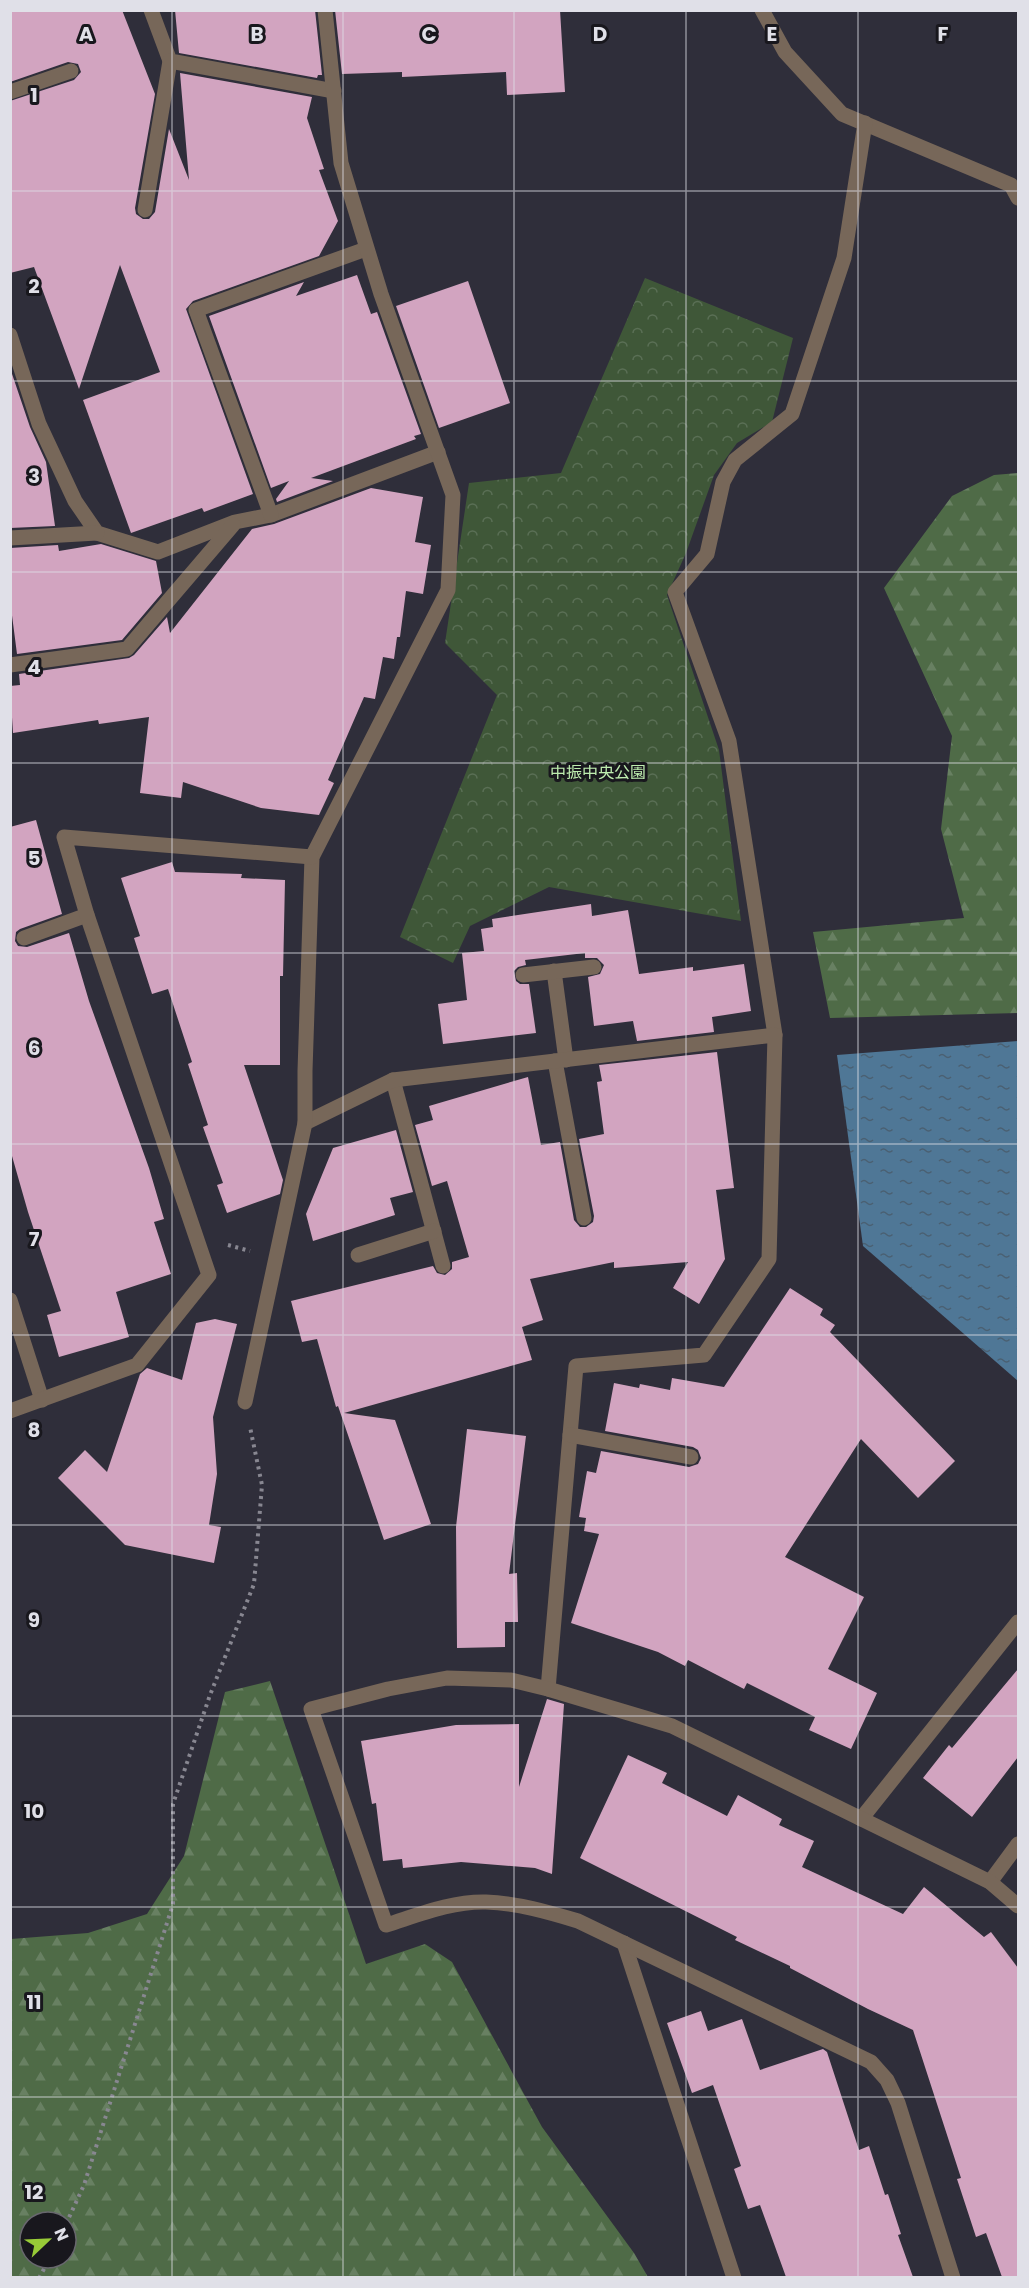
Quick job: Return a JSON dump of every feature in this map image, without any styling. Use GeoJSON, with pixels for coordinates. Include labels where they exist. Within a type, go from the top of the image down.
{"type":"FeatureCollection","features":[{"type":"Feature","properties":{"kind":"street"},"geometry":{"type":"LineString","coordinates":[[144,210],[170,61],[151,10]]}},
{"type":"Feature","properties":{"kind":"street"},"geometry":{"type":"LineString","coordinates":[[245,1402],[305,1123],[312,857],[448,590],[453,495],[366,249],[340,163],[325,10]]}},
{"type":"Feature","properties":{"kind":"street"},"geometry":{"type":"LineString","coordinates":[[762,10],[785,52],[842,114],[1011,185],[1018,198]]}},
{"type":"Feature","properties":{"kind":"street"},"geometry":{"type":"LineString","coordinates":[[170,61],[334,91]]}},
{"type":"Feature","properties":{"kind":"street"},"geometry":{"type":"LineString","coordinates":[[10,92],[71,70]]}},
{"type":"Feature","properties":{"kind":"street"},"geometry":{"type":"LineString","coordinates":[[548,1689],[576,1366],[704,1355],[769,1259],[776,1035],[729,741],[675,592],[707,554],[723,482],[735,460],[792,414],[844,258],[865,123]]}},
{"type":"Feature","properties":{"kind":"street"},"geometry":{"type":"LineString","coordinates":[[271,515],[196,310],[366,249]]}},
{"type":"Feature","properties":{"kind":"street"},"geometry":{"type":"LineString","coordinates":[[10,335],[39,424],[75,501],[97,533]]}},
{"type":"Feature","properties":{"kind":"street"},"geometry":{"type":"LineString","coordinates":[[10,538],[97,533],[158,552],[235,522],[271,515],[438,453]]}},
{"type":"Feature","properties":{"kind":"street"},"geometry":{"type":"LineString","coordinates":[[10,665],[127,649],[235,522]]}},
{"type":"Feature","properties":{"kind":"street"},"geometry":{"type":"LineString","coordinates":[[10,1412],[137,1365],[209,1275],[87,915],[64,837],[312,857]]}},
{"type":"Feature","properties":{"kind":"street"},"geometry":{"type":"LineString","coordinates":[[24,938],[87,915]]}},
{"type":"Feature","properties":{"kind":"street"},"geometry":{"type":"LineString","coordinates":[[523,975],[594,967]]}},
{"type":"Feature","properties":{"kind":"street"},"geometry":{"type":"LineString","coordinates":[[554,971],[560,1061],[584,1218]]}},
{"type":"Feature","properties":{"kind":"street"},"geometry":{"type":"LineString","coordinates":[[305,1123],[393,1080],[776,1035]]}},
{"type":"Feature","properties":{"kind":"street"},"geometry":{"type":"LineString","coordinates":[[393,1080],[443,1266]]}},
{"type":"Feature","properties":{"kind":"street"},"geometry":{"type":"LineString","coordinates":[[358,1255],[434,1231]]}},
{"type":"Feature","properties":{"kind":"street"},"geometry":{"type":"LineString","coordinates":[[10,1300],[42,1400]]}},
{"type":"Feature","properties":{"kind":"street"},"geometry":{"type":"LineString","coordinates":[[570,1435],[691,1457]]}},
{"type":"Feature","properties":{"kind":"street"},"geometry":{"type":"LineString","coordinates":[[861,1819],[1018,1622]]}},
{"type":"Feature","properties":{"kind":"street"},"geometry":{"type":"LineString","coordinates":[[953,2277],[898,2103],[887,2080],[871,2062],[853,2051],[578,1921],[538,1910],[485,1902],[446,1907],[386,1925],[311,1709],[388,1689],[447,1678],[511,1680],[548,1689],[672,1726],[990,1882],[1018,1906]]}},
{"type":"Feature","properties":{"kind":"street"},"geometry":{"type":"LineString","coordinates":[[990,1882],[1018,1844]]}},
{"type":"Feature","properties":{"kind":"street"},"geometry":{"type":"LineString","coordinates":[[624,1943],[734,2277]]}},
{"type":"Feature","properties":{"kind":"path"},"geometry":{"type":"LineString","coordinates":[[229,1246],[251,1251]]}},
{"type":"Feature","properties":{"kind":"path"},"geometry":{"type":"LineString","coordinates":[[72,2210],[84,2185],[173,1904],[173,1804],[210,1695],[254,1584],[262,1485],[245,1402]]}},
{"type":"Feature","properties":{"kind":"green space","name":"中振中央公園"},"geometry":{"type":"Polygon","coordinates":[[[645,278],[793,338],[772,422],[737,443],[714,475],[686,553],[667,595],[719,750],[741,921],[549,887],[470,926],[453,963],[400,937],[497,695],[445,643],[469,483],[561,473],[645,278]]]}},
{"type":"Feature","properties":{"kind":"green space"},"geometry":{"type":"Polygon","coordinates":[[[1018,473],[1018,1013],[830,1018],[813,932],[964,918],[941,829],[952,736],[884,588],[952,496],[994,475],[1018,473]]]}},
{"type":"Feature","properties":{"kind":"green space"},"geometry":{"type":"Polygon","coordinates":[[[270,1681],[366,1964],[425,1944],[452,1962],[542,2127],[634,2253],[648,2277],[11,2277],[11,1939],[88,1933],[147,1914],[184,1856],[225,1692],[270,1681]]]}},
{"type":"Feature","properties":{"kind":"water"},"geometry":{"type":"Polygon","coordinates":[[[1018,1041],[1018,1381],[863,1246],[837,1055],[1018,1041]]]}},
{"type":"Feature","properties":{"kind":"building"},"geometry":{"type":"Polygon","coordinates":[[[10,10],[122,10],[155,94],[135,208],[136,214],[143,219],[149,219],[155,212],[169,129],[189,180],[180,73],[312,97],[307,118],[324,169],[319,170],[338,221],[319,256],[193,301],[186,309],[253,494],[204,512],[202,508],[131,533],[83,400],[160,372],[120,265],[79,389],[34,267],[10,273],[10,101],[74,80],[81,72],[78,64],[68,62],[10,82],[10,10]]]}},
{"type":"Feature","properties":{"kind":"building"},"geometry":{"type":"Polygon","coordinates":[[[175,10],[315,10],[322,75],[318,75],[317,78],[179,53],[175,10]]]}},
{"type":"Feature","properties":{"kind":"building"},"geometry":{"type":"Polygon","coordinates":[[[335,10],[560,10],[565,92],[507,95],[506,72],[402,77],[402,72],[342,74],[335,10]]]}},
{"type":"Feature","properties":{"kind":"building"},"geometry":{"type":"Polygon","coordinates":[[[357,275],[371,314],[377,312],[421,434],[414,436],[416,439],[311,478],[333,481],[277,502],[276,499],[289,481],[271,488],[209,316],[304,282],[296,296],[357,275]]]}},
{"type":"Feature","properties":{"kind":"building"},"geometry":{"type":"Polygon","coordinates":[[[468,281],[510,403],[439,428],[396,306],[468,281]]]}},
{"type":"Feature","properties":{"kind":"building"},"geometry":{"type":"Polygon","coordinates":[[[10,368],[30,427],[46,462],[55,526],[10,528],[10,368]]]}},
{"type":"Feature","properties":{"kind":"building"},"geometry":{"type":"Polygon","coordinates":[[[371,488],[423,497],[415,542],[431,545],[423,594],[406,591],[400,637],[397,637],[394,659],[383,657],[375,699],[364,697],[328,780],[334,783],[319,815],[261,808],[183,782],[181,798],[140,793],[149,717],[99,724],[98,720],[13,733],[10,686],[20,685],[19,674],[129,658],[167,617],[170,633],[252,529],[274,524],[371,488]]]}},
{"type":"Feature","properties":{"kind":"building"},"geometry":{"type":"Polygon","coordinates":[[[101,544],[156,561],[162,593],[122,640],[17,654],[10,600],[10,548],[58,545],[59,551],[101,544]]]}},
{"type":"Feature","properties":{"kind":"building"},"geometry":{"type":"Polygon","coordinates":[[[36,820],[62,914],[20,929],[16,932],[15,941],[18,946],[27,947],[69,933],[89,1001],[149,1168],[164,1219],[154,1222],[171,1274],[116,1292],[129,1337],[59,1357],[47,1315],[61,1311],[10,1149],[10,827],[36,820]]]}},
{"type":"Feature","properties":{"kind":"building"},"geometry":{"type":"Polygon","coordinates":[[[172,862],[175,872],[242,874],[241,878],[285,880],[283,976],[280,976],[280,1065],[244,1065],[283,1180],[280,1194],[227,1213],[217,1185],[223,1183],[203,1127],[208,1125],[188,1064],[192,1062],[168,989],[152,994],[134,938],[140,936],[121,878],[172,862]]]}},
{"type":"Feature","properties":{"kind":"building"},"geometry":{"type":"Polygon","coordinates":[[[591,904],[592,916],[628,910],[639,974],[693,967],[693,971],[744,964],[751,1011],[712,1017],[714,1032],[637,1041],[633,1021],[594,1026],[588,977],[600,974],[604,965],[597,958],[585,958],[585,953],[525,960],[526,965],[514,971],[516,981],[520,984],[529,984],[536,1033],[443,1044],[438,1004],[467,1000],[462,953],[484,951],[481,929],[493,927],[492,919],[591,904]]]}},
{"type":"Feature","properties":{"kind":"building"},"geometry":{"type":"Polygon","coordinates":[[[717,1052],[734,1188],[716,1190],[725,1259],[699,1304],[673,1288],[688,1262],[614,1268],[614,1262],[530,1279],[543,1320],[522,1327],[532,1360],[344,1413],[395,1420],[431,1524],[384,1540],[338,1406],[336,1407],[317,1339],[302,1342],[291,1301],[433,1266],[437,1273],[445,1275],[452,1269],[452,1262],[469,1257],[447,1181],[432,1186],[415,1125],[433,1120],[429,1106],[528,1077],[541,1145],[560,1142],[574,1220],[580,1227],[586,1227],[593,1222],[594,1216],[579,1139],[604,1134],[597,1082],[602,1081],[599,1065],[717,1052]]]}},
{"type":"Feature","properties":{"kind":"building"},"geometry":{"type":"Polygon","coordinates":[[[396,1130],[413,1192],[390,1198],[395,1215],[313,1241],[306,1214],[333,1148],[396,1130]]]}},
{"type":"Feature","properties":{"kind":"building"},"geometry":{"type":"Polygon","coordinates":[[[790,1288],[823,1309],[820,1315],[835,1325],[830,1332],[955,1461],[918,1498],[861,1439],[785,1557],[864,1597],[828,1669],[877,1693],[851,1749],[809,1730],[815,1717],[747,1683],[744,1689],[688,1660],[685,1666],[658,1652],[571,1623],[599,1534],[584,1531],[586,1518],[579,1517],[587,1471],[596,1473],[601,1451],[689,1467],[698,1464],[701,1458],[698,1450],[693,1447],[605,1431],[614,1383],[639,1388],[640,1384],[670,1390],[672,1378],[724,1387],[790,1288]]]}},
{"type":"Feature","properties":{"kind":"building"},"geometry":{"type":"Polygon","coordinates":[[[215,1319],[237,1324],[213,1417],[217,1474],[209,1525],[221,1527],[214,1563],[125,1545],[58,1478],[85,1450],[107,1472],[140,1374],[147,1368],[182,1380],[196,1323],[215,1319]]]}},
{"type":"Feature","properties":{"kind":"building"},"geometry":{"type":"Polygon","coordinates":[[[467,1429],[526,1436],[509,1574],[517,1573],[518,1622],[505,1622],[505,1647],[457,1648],[456,1527],[467,1429]]]}},
{"type":"Feature","properties":{"kind":"building"},"geometry":{"type":"Polygon","coordinates":[[[1018,1669],[1018,1757],[972,1817],[923,1778],[949,1745],[952,1748],[1018,1669]]]}},
{"type":"Feature","properties":{"kind":"building"},"geometry":{"type":"Polygon","coordinates":[[[547,1699],[564,1704],[552,1874],[535,1868],[461,1862],[403,1868],[402,1859],[383,1861],[376,1803],[372,1804],[361,1741],[456,1725],[519,1724],[519,1787],[547,1699]]]}},
{"type":"Feature","properties":{"kind":"building"},"geometry":{"type":"Polygon","coordinates":[[[628,1755],[667,1773],[662,1783],[727,1816],[738,1795],[782,1819],[779,1825],[814,1841],[802,1867],[903,1914],[924,1887],[984,1937],[991,1932],[1018,1968],[1018,2277],[1002,2277],[986,2233],[976,2237],[957,2179],[961,2178],[913,2030],[868,2009],[790,1966],[735,1940],[737,1937],[580,1858],[628,1755]]]}},
{"type":"Feature","properties":{"kind":"building"},"geometry":{"type":"Polygon","coordinates":[[[701,2011],[708,2031],[742,2019],[760,2070],[823,2049],[827,2052],[859,2150],[869,2146],[885,2195],[888,2194],[901,2234],[898,2235],[913,2277],[786,2277],[760,2205],[748,2209],[734,2169],[741,2166],[713,2085],[692,2093],[667,2023],[701,2011]]]}}]}
